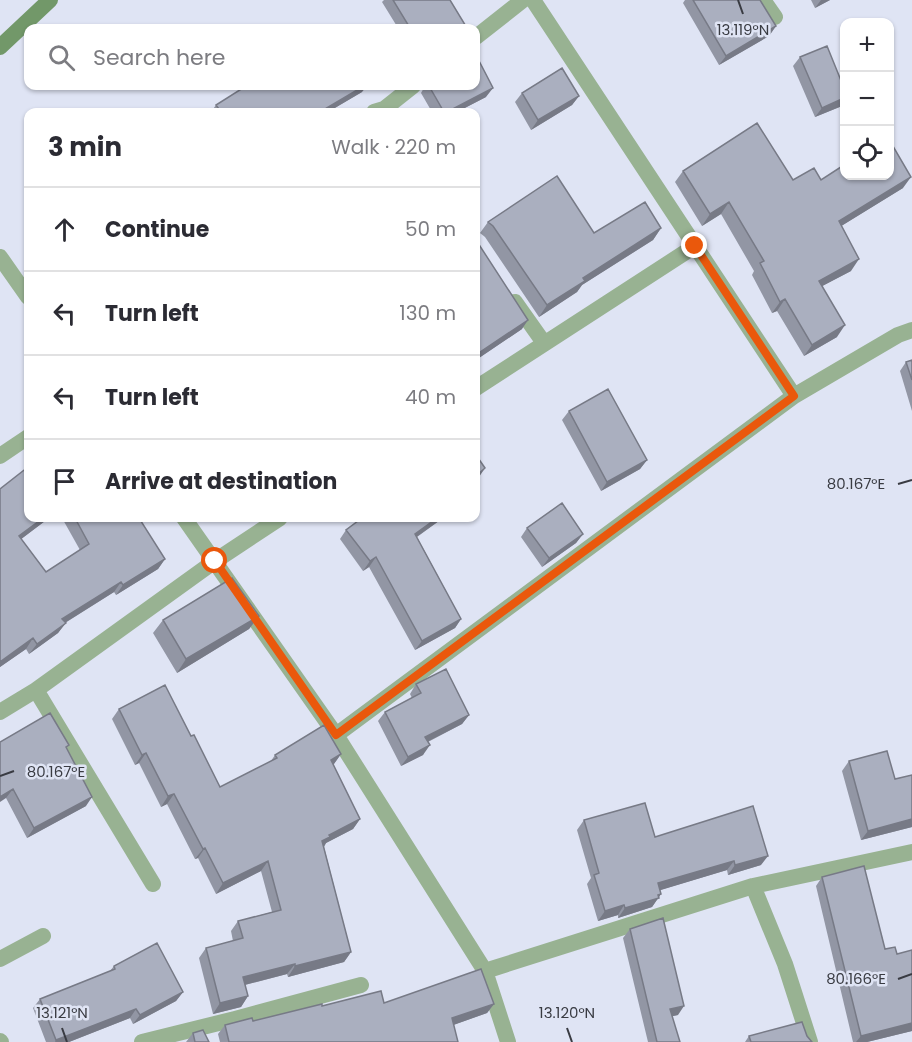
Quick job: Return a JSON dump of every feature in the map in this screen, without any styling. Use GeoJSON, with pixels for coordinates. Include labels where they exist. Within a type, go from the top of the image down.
{"type":"FeatureCollection","features":[{"type":"Feature","properties":{"kind":"main road"},"geometry":{"type":"LineString","coordinates":[[24,24],[50,0]]}},
{"type":"Feature","properties":{"kind":"main road"},"geometry":{"type":"LineString","coordinates":[[0,47],[24,24]]}},
{"type":"Feature","properties":{"kind":"street"},"geometry":{"type":"LineString","coordinates":[[480,34],[523,0]]}},
{"type":"Feature","properties":{"kind":"street"},"geometry":{"type":"LineString","coordinates":[[533,0],[794,396]]}},
{"type":"Feature","properties":{"kind":"street"},"geometry":{"type":"LineString","coordinates":[[763,0],[775,17]]}},
{"type":"Feature","properties":{"kind":"street"},"geometry":{"type":"LineString","coordinates":[[385,108],[408,90]]}},
{"type":"Feature","properties":{"kind":"street"},"geometry":{"type":"LineString","coordinates":[[480,385],[695,246]]}},
{"type":"Feature","properties":{"kind":"street"},"geometry":{"type":"LineString","coordinates":[[0,257],[24,291]]}},
{"type":"Feature","properties":{"kind":"street"},"geometry":{"type":"LineString","coordinates":[[506,289],[544,343]]}},
{"type":"Feature","properties":{"kind":"street"},"geometry":{"type":"LineString","coordinates":[[336,735],[794,396],[897,335],[912,330]]}},
{"type":"Feature","properties":{"kind":"street"},"geometry":{"type":"LineString","coordinates":[[0,456],[24,440]]}},
{"type":"Feature","properties":{"kind":"street"},"geometry":{"type":"LineString","coordinates":[[187,522],[336,735],[485,971],[507,1042]]}},
{"type":"Feature","properties":{"kind":"street"},"geometry":{"type":"LineString","coordinates":[[0,712],[36,690],[215,561],[274,522]]}},
{"type":"Feature","properties":{"kind":"street"},"geometry":{"type":"LineString","coordinates":[[36,690],[153,884]]}},
{"type":"Feature","properties":{"kind":"street"},"geometry":{"type":"LineString","coordinates":[[485,971],[753,886],[912,852]]}},
{"type":"Feature","properties":{"kind":"street"},"geometry":{"type":"LineString","coordinates":[[753,886],[785,964],[810,1042]]}},
{"type":"Feature","properties":{"kind":"street"},"geometry":{"type":"LineString","coordinates":[[0,959],[43,936]]}},
{"type":"Feature","properties":{"kind":"street"},"geometry":{"type":"LineString","coordinates":[[142,1042],[361,985]]}},
{"type":"Feature","properties":{"kind":"building"},"geometry":{"type":"Polygon","coordinates":[[[393,0],[450,0],[465,24],[408,24],[393,0]]]}},
{"type":"Feature","properties":{"kind":"building"},"geometry":{"type":"Polygon","coordinates":[[[693,0],[760,0],[776,26],[726,56],[693,0]]]}},
{"type":"Feature","properties":{"kind":"building"},"geometry":{"type":"Polygon","coordinates":[[[827,46],[840,78],[840,100],[822,108],[800,57],[827,46]]]}},
{"type":"Feature","properties":{"kind":"building"},"geometry":{"type":"Polygon","coordinates":[[[480,63],[493,88],[455,108],[442,108],[431,90],[480,90],[480,63]]]}},
{"type":"Feature","properties":{"kind":"building"},"geometry":{"type":"Polygon","coordinates":[[[562,68],[579,96],[538,120],[522,93],[562,68]]]}},
{"type":"Feature","properties":{"kind":"building"},"geometry":{"type":"Polygon","coordinates":[[[240,90],[357,90],[327,108],[218,108],[216,105],[240,90]]]}},
{"type":"Feature","properties":{"kind":"building"},"geometry":{"type":"Polygon","coordinates":[[[757,123],[793,180],[814,168],[821,180],[840,168],[840,180],[894,180],[894,148],[911,177],[839,221],[859,259],[819,281],[845,325],[812,345],[785,299],[780,302],[760,263],[764,261],[729,202],[710,214],[683,171],[757,123]]]}},
{"type":"Feature","properties":{"kind":"building"},"geometry":{"type":"Polygon","coordinates":[[[557,176],[594,233],[645,202],[661,228],[583,278],[585,281],[547,305],[488,222],[557,176]]]}},
{"type":"Feature","properties":{"kind":"building"},"geometry":{"type":"Polygon","coordinates":[[[480,246],[528,320],[480,352],[480,246]]]}},
{"type":"Feature","properties":{"kind":"building"},"geometry":{"type":"Polygon","coordinates":[[[912,360],[912,380],[906,362],[912,360]]]}},
{"type":"Feature","properties":{"kind":"building"},"geometry":{"type":"Polygon","coordinates":[[[608,389],[647,460],[607,482],[569,411],[608,389]]]}},
{"type":"Feature","properties":{"kind":"building"},"geometry":{"type":"Polygon","coordinates":[[[480,461],[485,468],[480,472],[480,461]]]}},
{"type":"Feature","properties":{"kind":"building"},"geometry":{"type":"Polygon","coordinates":[[[24,470],[24,522],[38,522],[19,536],[46,572],[89,544],[77,522],[142,522],[165,559],[123,585],[121,582],[62,619],[66,623],[37,644],[33,638],[0,662],[0,489],[24,470]]]}},
{"type":"Feature","properties":{"kind":"building"},"geometry":{"type":"Polygon","coordinates":[[[562,503],[583,534],[549,558],[527,528],[562,503]]]}},
{"type":"Feature","properties":{"kind":"building"},"geometry":{"type":"Polygon","coordinates":[[[357,522],[432,522],[415,534],[461,619],[422,641],[376,557],[370,561],[346,530],[357,522]]]}},
{"type":"Feature","properties":{"kind":"building"},"geometry":{"type":"Polygon","coordinates":[[[232,578],[259,616],[186,659],[163,620],[232,578]]]}},
{"type":"Feature","properties":{"kind":"building"},"geometry":{"type":"Polygon","coordinates":[[[446,669],[469,715],[425,737],[430,745],[408,757],[385,712],[421,693],[416,684],[446,669]]]}},
{"type":"Feature","properties":{"kind":"building"},"geometry":{"type":"Polygon","coordinates":[[[165,685],[220,787],[277,758],[275,755],[324,725],[341,754],[331,760],[360,819],[322,841],[351,952],[243,977],[248,996],[220,1003],[206,948],[243,938],[238,921],[281,910],[268,861],[223,883],[174,794],[168,796],[146,753],[142,755],[119,709],[165,685]]]}},
{"type":"Feature","properties":{"kind":"building"},"geometry":{"type":"Polygon","coordinates":[[[50,713],[69,745],[66,747],[92,797],[34,828],[13,789],[0,797],[0,742],[50,713]]]}},
{"type":"Feature","properties":{"kind":"building"},"geometry":{"type":"Polygon","coordinates":[[[887,751],[895,779],[912,775],[912,819],[868,831],[849,761],[887,751]]]}},
{"type":"Feature","properties":{"kind":"building"},"geometry":{"type":"Polygon","coordinates":[[[645,803],[655,837],[753,806],[768,856],[735,865],[734,861],[658,883],[661,894],[658,895],[659,898],[605,911],[594,875],[599,873],[584,820],[645,803]]]}},
{"type":"Feature","properties":{"kind":"building"},"geometry":{"type":"Polygon","coordinates":[[[864,866],[885,949],[895,947],[897,954],[912,950],[912,1023],[861,1036],[822,877],[864,866]]]}},
{"type":"Feature","properties":{"kind":"building"},"geometry":{"type":"Polygon","coordinates":[[[663,918],[684,1006],[670,1009],[680,1042],[657,1042],[630,929],[663,918]]]}},
{"type":"Feature","properties":{"kind":"building"},"geometry":{"type":"Polygon","coordinates":[[[157,943],[183,992],[140,1015],[136,1009],[56,1040],[40,999],[115,969],[114,966],[157,943]]]}},
{"type":"Feature","properties":{"kind":"building"},"geometry":{"type":"Polygon","coordinates":[[[481,969],[494,1004],[452,1018],[458,1042],[229,1042],[225,1025],[252,1018],[253,1021],[322,1004],[322,1006],[381,991],[384,1003],[481,969]]]}},
{"type":"Feature","properties":{"kind":"building"},"geometry":{"type":"Polygon","coordinates":[[[802,1022],[812,1042],[751,1042],[749,1036],[802,1022]]]}},
{"type":"Feature","properties":{"kind":"building"},"geometry":{"type":"Polygon","coordinates":[[[203,1030],[209,1042],[195,1042],[193,1033],[203,1030]]]}},
{"type":"Feature","properties":{"kind":"route"},"geometry":{"type":"LineString","coordinates":[[215,561],[336,735],[794,396],[695,246]]}}]}
